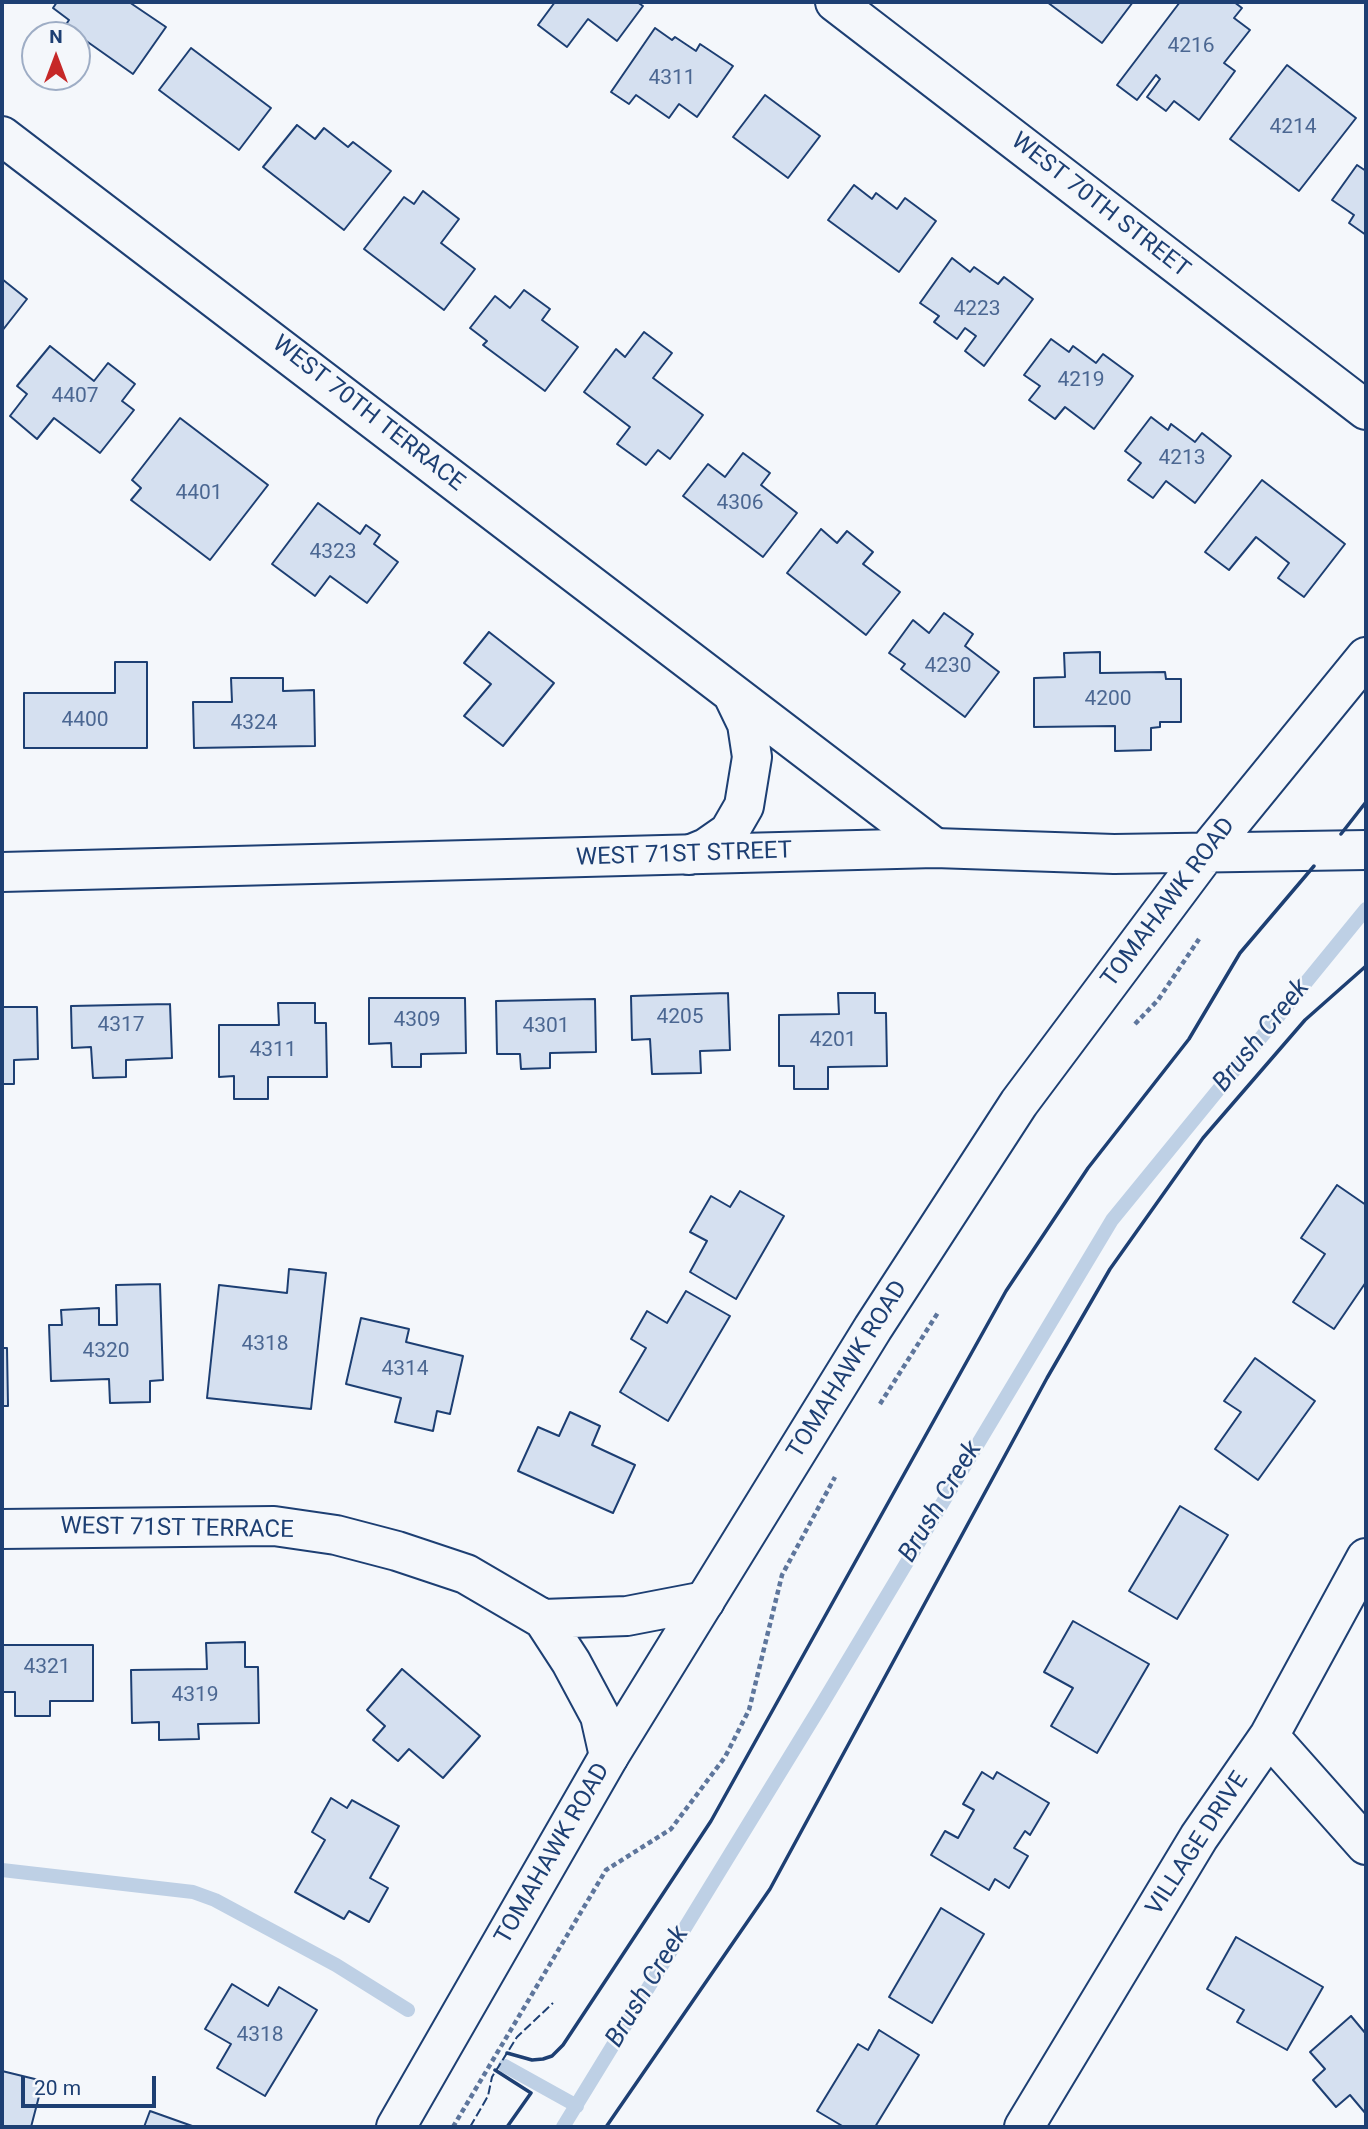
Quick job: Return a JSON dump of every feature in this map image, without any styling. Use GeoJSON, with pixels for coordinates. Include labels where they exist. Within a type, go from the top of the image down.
{"type":"FeatureCollection","features":[{"type":"Feature","properties":{"kind":"street","name":"WEST 70TH STREET"},"geometry":{"type":"LineString","coordinates":[[835,2],[1366,410]]}},
{"type":"Feature","properties":{"kind":"street","name":"WEST 70TH TERRACE"},"geometry":{"type":"LineString","coordinates":[[2,136],[935,848]]}},
{"type":"Feature","properties":{"kind":"street","name":"TOMAHAWK ROAD"},"geometry":{"type":"LineString","coordinates":[[396,2127],[609,1756],[873,1328],[1019,1103],[1206,853],[1366,657]]}},
{"type":"Feature","properties":{"kind":"street","name":"WEST 70TH TERRACE"},"geometry":{"type":"LineString","coordinates":[[689,855],[706,848],[729,832],[744,806],[752,757],[747,724],[733,695]]}},
{"type":"Feature","properties":{"kind":"street","name":"WEST 71ST STREET"},"geometry":{"type":"LineString","coordinates":[[2,872],[935,848],[1114,854],[1366,850]]}},
{"type":"Feature","properties":{"kind":"street","name":"WEST 71ST TERRACE"},"geometry":{"type":"LineString","coordinates":[[2,1529],[275,1526],[336,1535],[397,1551],[466,1574],[543,1619],[571,1662],[600,1716],[609,1756]]}},
{"type":"Feature","properties":{"kind":"street","name":"VILLAGE DRIVE"},"geometry":{"type":"LineString","coordinates":[[1024,2127],[1199,1837],[1269,1736],[1366,1558]]}},
{"type":"Feature","properties":{"kind":"street"},"geometry":{"type":"LineString","coordinates":[[543,1619],[626,1616],[705,1601]]}},
{"type":"Feature","properties":{"kind":"street"},"geometry":{"type":"LineString","coordinates":[[1269,1736],[1366,1845]]}},
{"type":"Feature","properties":{"kind":"path"},"geometry":{"type":"LineString","coordinates":[[1130,1029],[1158,1000],[1201,935]]}},
{"type":"Feature","properties":{"kind":"path"},"geometry":{"type":"LineString","coordinates":[[875,1413],[946,1300]]}},
{"type":"Feature","properties":{"kind":"path"},"geometry":{"type":"LineString","coordinates":[[453,2127],[606,1870],[671,1829],[725,1757],[749,1710],[782,1575],[839,1469]]}},
{"type":"Feature","properties":{"kind":"building"},"geometry":{"type":"Polygon","coordinates":[[[57,2],[129,2],[166,27],[133,74],[91,44],[91,21],[68,21],[53,8],[57,2]]]}},
{"type":"Feature","properties":{"kind":"building"},"geometry":{"type":"Polygon","coordinates":[[[555,2],[637,2],[643,6],[617,41],[588,19],[567,47],[538,25],[555,2]]]}},
{"type":"Feature","properties":{"kind":"building"},"geometry":{"type":"Polygon","coordinates":[[[1047,2],[1133,2],[1102,43],[1047,2]]]}},
{"type":"Feature","properties":{"kind":"building"},"geometry":{"type":"Polygon","coordinates":[[[1180,2],[1234,2],[1242,8],[1234,18],[1250,30],[1224,63],[1235,71],[1199,120],[1174,101],[1166,111],[1147,97],[1160,79],[1156,75],[1137,100],[1117,85],[1180,2]]]}},
{"type":"Feature","properties":{"kind":"building"},"geometry":{"type":"Polygon","coordinates":[[[655,28],[672,40],[675,37],[696,51],[700,44],[733,66],[697,117],[679,104],[669,118],[636,95],[629,104],[611,92],[655,28]]]}},
{"type":"Feature","properties":{"kind":"building"},"geometry":{"type":"Polygon","coordinates":[[[191,48],[271,108],[239,150],[159,90],[191,48]]]}},
{"type":"Feature","properties":{"kind":"building"},"geometry":{"type":"Polygon","coordinates":[[[1287,65],[1356,118],[1299,191],[1230,139],[1287,65]]]}},
{"type":"Feature","properties":{"kind":"building"},"geometry":{"type":"Polygon","coordinates":[[[765,95],[820,136],[788,178],[733,137],[765,95]]]}},
{"type":"Feature","properties":{"kind":"building"},"geometry":{"type":"Polygon","coordinates":[[[297,125],[315,139],[324,128],[348,147],[353,142],[391,171],[344,230],[263,167],[297,125]]]}},
{"type":"Feature","properties":{"kind":"building"},"geometry":{"type":"Polygon","coordinates":[[[1357,165],[1366,171],[1366,235],[1349,223],[1354,215],[1332,200],[1357,165]]]}},
{"type":"Feature","properties":{"kind":"building"},"geometry":{"type":"Polygon","coordinates":[[[854,185],[872,199],[876,193],[897,209],[905,198],[936,221],[899,272],[828,220],[854,185]]]}},
{"type":"Feature","properties":{"kind":"building"},"geometry":{"type":"Polygon","coordinates":[[[423,191],[459,219],[441,243],[475,269],[444,310],[364,249],[404,197],[414,204],[423,191]]]}},
{"type":"Feature","properties":{"kind":"building"},"geometry":{"type":"Polygon","coordinates":[[[952,258],[970,272],[974,267],[998,284],[1004,277],[1033,299],[984,366],[965,351],[976,336],[965,328],[957,339],[934,322],[939,316],[920,303],[952,258]]]}},
{"type":"Feature","properties":{"kind":"building"},"geometry":{"type":"Polygon","coordinates":[[[2,279],[27,299],[2,331],[2,279]]]}},
{"type":"Feature","properties":{"kind":"building"},"geometry":{"type":"Polygon","coordinates":[[[524,290],[550,309],[542,320],[578,347],[545,391],[483,345],[487,341],[470,328],[495,296],[510,308],[524,290]]]}},
{"type":"Feature","properties":{"kind":"building"},"geometry":{"type":"Polygon","coordinates":[[[644,332],[672,353],[653,378],[703,415],[670,459],[658,450],[646,465],[617,444],[630,427],[584,392],[616,349],[625,357],[644,332]]]}},
{"type":"Feature","properties":{"kind":"building"},"geometry":{"type":"Polygon","coordinates":[[[1051,339],[1069,352],[1073,346],[1096,363],[1103,354],[1133,376],[1094,429],[1065,407],[1055,419],[1029,400],[1040,386],[1024,375],[1051,339]]]}},
{"type":"Feature","properties":{"kind":"building"},"geometry":{"type":"Polygon","coordinates":[[[50,346],[94,381],[108,363],[135,384],[122,401],[134,410],[100,453],[54,418],[37,439],[10,416],[27,394],[17,386],[50,346]]]}},
{"type":"Feature","properties":{"kind":"building"},"geometry":{"type":"Polygon","coordinates":[[[1151,417],[1168,430],[1171,424],[1195,442],[1202,433],[1231,456],[1195,503],[1166,481],[1153,498],[1128,480],[1141,463],[1125,451],[1151,417]]]}},
{"type":"Feature","properties":{"kind":"building"},"geometry":{"type":"Polygon","coordinates":[[[180,418],[268,485],[210,560],[131,500],[141,488],[132,480],[180,418]]]}},
{"type":"Feature","properties":{"kind":"building"},"geometry":{"type":"Polygon","coordinates":[[[743,453],[770,473],[761,485],[797,513],[763,557],[683,496],[708,464],[725,477],[743,453]]]}},
{"type":"Feature","properties":{"kind":"building"},"geometry":{"type":"Polygon","coordinates":[[[1262,480],[1345,544],[1304,597],[1278,578],[1289,563],[1256,537],[1229,570],[1205,552],[1262,480]]]}},
{"type":"Feature","properties":{"kind":"building"},"geometry":{"type":"Polygon","coordinates":[[[318,503],[360,534],[366,525],[380,535],[374,544],[398,562],[367,603],[330,576],[315,596],[272,564],[318,503]]]}},
{"type":"Feature","properties":{"kind":"building"},"geometry":{"type":"Polygon","coordinates":[[[821,529],[837,543],[847,531],[873,552],[863,564],[900,592],[866,635],[787,573],[821,529]]]}},
{"type":"Feature","properties":{"kind":"building"},"geometry":{"type":"Polygon","coordinates":[[[944,613],[973,634],[965,646],[999,672],[965,717],[901,669],[905,664],[889,653],[913,620],[929,633],[944,613]]]}},
{"type":"Feature","properties":{"kind":"building"},"geometry":{"type":"Polygon","coordinates":[[[489,632],[554,683],[503,746],[464,716],[491,684],[464,663],[489,632]]]}},
{"type":"Feature","properties":{"kind":"building"},"geometry":{"type":"Polygon","coordinates":[[[1100,652],[1100,673],[1165,672],[1166,679],[1181,679],[1181,722],[1160,722],[1160,727],[1151,728],[1151,750],[1115,751],[1115,726],[1034,727],[1034,678],[1065,677],[1064,653],[1100,652]]]}},
{"type":"Feature","properties":{"kind":"building"},"geometry":{"type":"Polygon","coordinates":[[[115,662],[147,662],[147,748],[24,748],[24,693],[115,693],[115,662]]]}},
{"type":"Feature","properties":{"kind":"building"},"geometry":{"type":"Polygon","coordinates":[[[231,678],[283,678],[283,691],[314,690],[315,746],[194,748],[193,702],[232,702],[231,678]]]}},
{"type":"Feature","properties":{"kind":"building"},"geometry":{"type":"Polygon","coordinates":[[[728,993],[730,1050],[700,1051],[701,1073],[652,1074],[650,1039],[632,1040],[631,996],[728,993]]]}},
{"type":"Feature","properties":{"kind":"building"},"geometry":{"type":"Polygon","coordinates":[[[838,993],[875,993],[875,1013],[886,1013],[887,1066],[828,1067],[828,1089],[794,1089],[794,1066],[779,1066],[779,1015],[839,1014],[838,993]]]}},
{"type":"Feature","properties":{"kind":"building"},"geometry":{"type":"Polygon","coordinates":[[[369,998],[465,998],[466,1053],[421,1054],[421,1067],[392,1067],[391,1043],[369,1044],[369,998]]]}},
{"type":"Feature","properties":{"kind":"building"},"geometry":{"type":"Polygon","coordinates":[[[595,999],[596,1052],[550,1053],[550,1068],[521,1069],[520,1054],[497,1054],[496,1001],[595,999]]]}},
{"type":"Feature","properties":{"kind":"building"},"geometry":{"type":"Polygon","coordinates":[[[278,1003],[315,1003],[315,1023],[326,1023],[327,1077],[268,1077],[268,1099],[234,1099],[234,1076],[219,1077],[219,1025],[279,1025],[278,1003]]]}},
{"type":"Feature","properties":{"kind":"building"},"geometry":{"type":"Polygon","coordinates":[[[170,1004],[172,1058],[126,1060],[126,1077],[93,1078],[91,1047],[72,1048],[71,1006],[170,1004]]]}},
{"type":"Feature","properties":{"kind":"building"},"geometry":{"type":"Polygon","coordinates":[[[2,1007],[37,1007],[38,1059],[14,1060],[14,1084],[2,1084],[2,1007]]]}},
{"type":"Feature","properties":{"kind":"building"},"geometry":{"type":"Polygon","coordinates":[[[1337,1185],[1366,1205],[1366,1282],[1334,1329],[1293,1302],[1325,1254],[1301,1238],[1337,1185]]]}},
{"type":"Feature","properties":{"kind":"building"},"geometry":{"type":"Polygon","coordinates":[[[740,1191],[784,1216],[736,1299],[690,1272],[707,1241],[690,1232],[711,1196],[730,1207],[740,1191]]]}},
{"type":"Feature","properties":{"kind":"building"},"geometry":{"type":"Polygon","coordinates":[[[289,1269],[326,1273],[311,1409],[207,1398],[219,1285],[287,1293],[289,1269]]]}},
{"type":"Feature","properties":{"kind":"building"},"geometry":{"type":"Polygon","coordinates":[[[160,1284],[163,1380],[150,1381],[150,1402],[110,1403],[109,1379],[51,1381],[49,1325],[62,1325],[61,1310],[99,1308],[99,1325],[117,1325],[116,1285],[160,1284]]]}},
{"type":"Feature","properties":{"kind":"building"},"geometry":{"type":"Polygon","coordinates":[[[686,1291],[730,1316],[668,1421],[620,1392],[646,1348],[631,1339],[647,1311],[667,1323],[686,1291]]]}},
{"type":"Feature","properties":{"kind":"building"},"geometry":{"type":"Polygon","coordinates":[[[361,1318],[409,1329],[406,1342],[463,1356],[450,1414],[437,1411],[433,1431],[395,1422],[401,1398],[346,1384],[361,1318]]]}},
{"type":"Feature","properties":{"kind":"building"},"geometry":{"type":"Polygon","coordinates":[[[2,1348],[7,1348],[8,1406],[2,1406],[2,1348]]]}},
{"type":"Feature","properties":{"kind":"building"},"geometry":{"type":"Polygon","coordinates":[[[1255,1358],[1315,1401],[1258,1480],[1215,1449],[1241,1412],[1224,1401],[1255,1358]]]}},
{"type":"Feature","properties":{"kind":"building"},"geometry":{"type":"Polygon","coordinates":[[[570,1412],[600,1426],[592,1445],[635,1465],[613,1513],[518,1471],[538,1427],[559,1436],[570,1412]]]}},
{"type":"Feature","properties":{"kind":"building"},"geometry":{"type":"Polygon","coordinates":[[[1180,1506],[1228,1535],[1177,1619],[1129,1591],[1180,1506]]]}},
{"type":"Feature","properties":{"kind":"building"},"geometry":{"type":"Polygon","coordinates":[[[1073,1621],[1149,1664],[1097,1753],[1051,1726],[1073,1688],[1044,1672],[1073,1621]]]}},
{"type":"Feature","properties":{"kind":"building"},"geometry":{"type":"Polygon","coordinates":[[[245,1642],[245,1667],[258,1667],[259,1723],[198,1724],[199,1739],[159,1740],[159,1722],[132,1723],[131,1670],[207,1669],[206,1643],[245,1642]]]}},
{"type":"Feature","properties":{"kind":"building"},"geometry":{"type":"Polygon","coordinates":[[[2,1645],[93,1645],[93,1701],[50,1701],[50,1716],[15,1716],[15,1692],[2,1692],[2,1645]]]}},
{"type":"Feature","properties":{"kind":"building"},"geometry":{"type":"Polygon","coordinates":[[[402,1669],[480,1736],[443,1778],[409,1749],[398,1761],[373,1740],[385,1726],[367,1710],[402,1669]]]}},
{"type":"Feature","properties":{"kind":"building"},"geometry":{"type":"Polygon","coordinates":[[[982,1772],[993,1779],[997,1772],[1049,1803],[1030,1835],[1025,1831],[1014,1848],[1028,1856],[1009,1888],[995,1879],[989,1890],[931,1855],[945,1831],[958,1838],[974,1810],[963,1804],[982,1772]]]}},
{"type":"Feature","properties":{"kind":"building"},"geometry":{"type":"Polygon","coordinates":[[[331,1798],[347,1808],[352,1800],[399,1826],[370,1878],[388,1888],[369,1922],[349,1911],[344,1919],[295,1892],[325,1840],[312,1832],[331,1798]]]}},
{"type":"Feature","properties":{"kind":"building"},"geometry":{"type":"Polygon","coordinates":[[[941,1908],[984,1934],[932,2023],[889,1997],[941,1908]]]}},
{"type":"Feature","properties":{"kind":"building"},"geometry":{"type":"Polygon","coordinates":[[[1236,1937],[1323,1987],[1287,2050],[1237,2022],[1244,2010],[1207,1989],[1236,1937]]]}},
{"type":"Feature","properties":{"kind":"building"},"geometry":{"type":"Polygon","coordinates":[[[232,1984],[268,2006],[279,1987],[317,2010],[265,2096],[217,2068],[231,2044],[205,2029],[232,1984]]]}},
{"type":"Feature","properties":{"kind":"building"},"geometry":{"type":"Polygon","coordinates":[[[1351,2016],[1366,2034],[1366,2114],[1350,2095],[1336,2107],[1313,2080],[1325,2069],[1310,2052],[1351,2016]]]}},
{"type":"Feature","properties":{"kind":"building"},"geometry":{"type":"Polygon","coordinates":[[[879,2030],[919,2055],[875,2127],[844,2127],[817,2111],[858,2044],[868,2050],[879,2030]]]}},
{"type":"Feature","properties":{"kind":"building"},"geometry":{"type":"Polygon","coordinates":[[[2,2071],[43,2081],[31,2127],[2,2127],[2,2071]]]}},
{"type":"Feature","properties":{"kind":"building"},"geometry":{"type":"Polygon","coordinates":[[[150,2111],[195,2127],[144,2127],[150,2111]]]}},
{"type":"Feature","properties":{"kind":"waterway","name":"Brush Creek"},"geometry":{"type":"LineString","coordinates":[[563,2127],[822,1704],[1112,1220],[1366,909]]}},
{"type":"Feature","properties":{"kind":"waterway"},"geometry":{"type":"LineString","coordinates":[[2,1870],[193,1892],[215,1900],[336,1965],[408,2010]]}},
{"type":"Feature","properties":{"kind":"waterway"},"geometry":{"type":"LineString","coordinates":[[505,2066],[577,2106]]}},
{"type":"Feature","properties":{"kind":"fence"},"geometry":{"type":"LineString","coordinates":[[470,2127],[488,2096],[492,2077],[517,2037],[553,2003]]}},
{"type":"Feature","properties":{"kind":"wall"},"geometry":{"type":"LineString","coordinates":[[1341,834],[1366,802]]}},
{"type":"Feature","properties":{"kind":"wall"},"geometry":{"type":"LineString","coordinates":[[507,2053],[532,2060],[543,2059],[552,2056],[563,2045],[711,1821],[1006,1291],[1088,1168],[1189,1039],[1240,953],[1314,866]]}},
{"type":"Feature","properties":{"kind":"wall"},"geometry":{"type":"LineString","coordinates":[[606,2127],[770,1889],[1047,1378],[1110,1269],[1203,1138],[1305,1020],[1366,966]]}},
{"type":"Feature","properties":{"kind":"wall"},"geometry":{"type":"LineString","coordinates":[[495,2070],[531,2093],[507,2127]]}}]}
